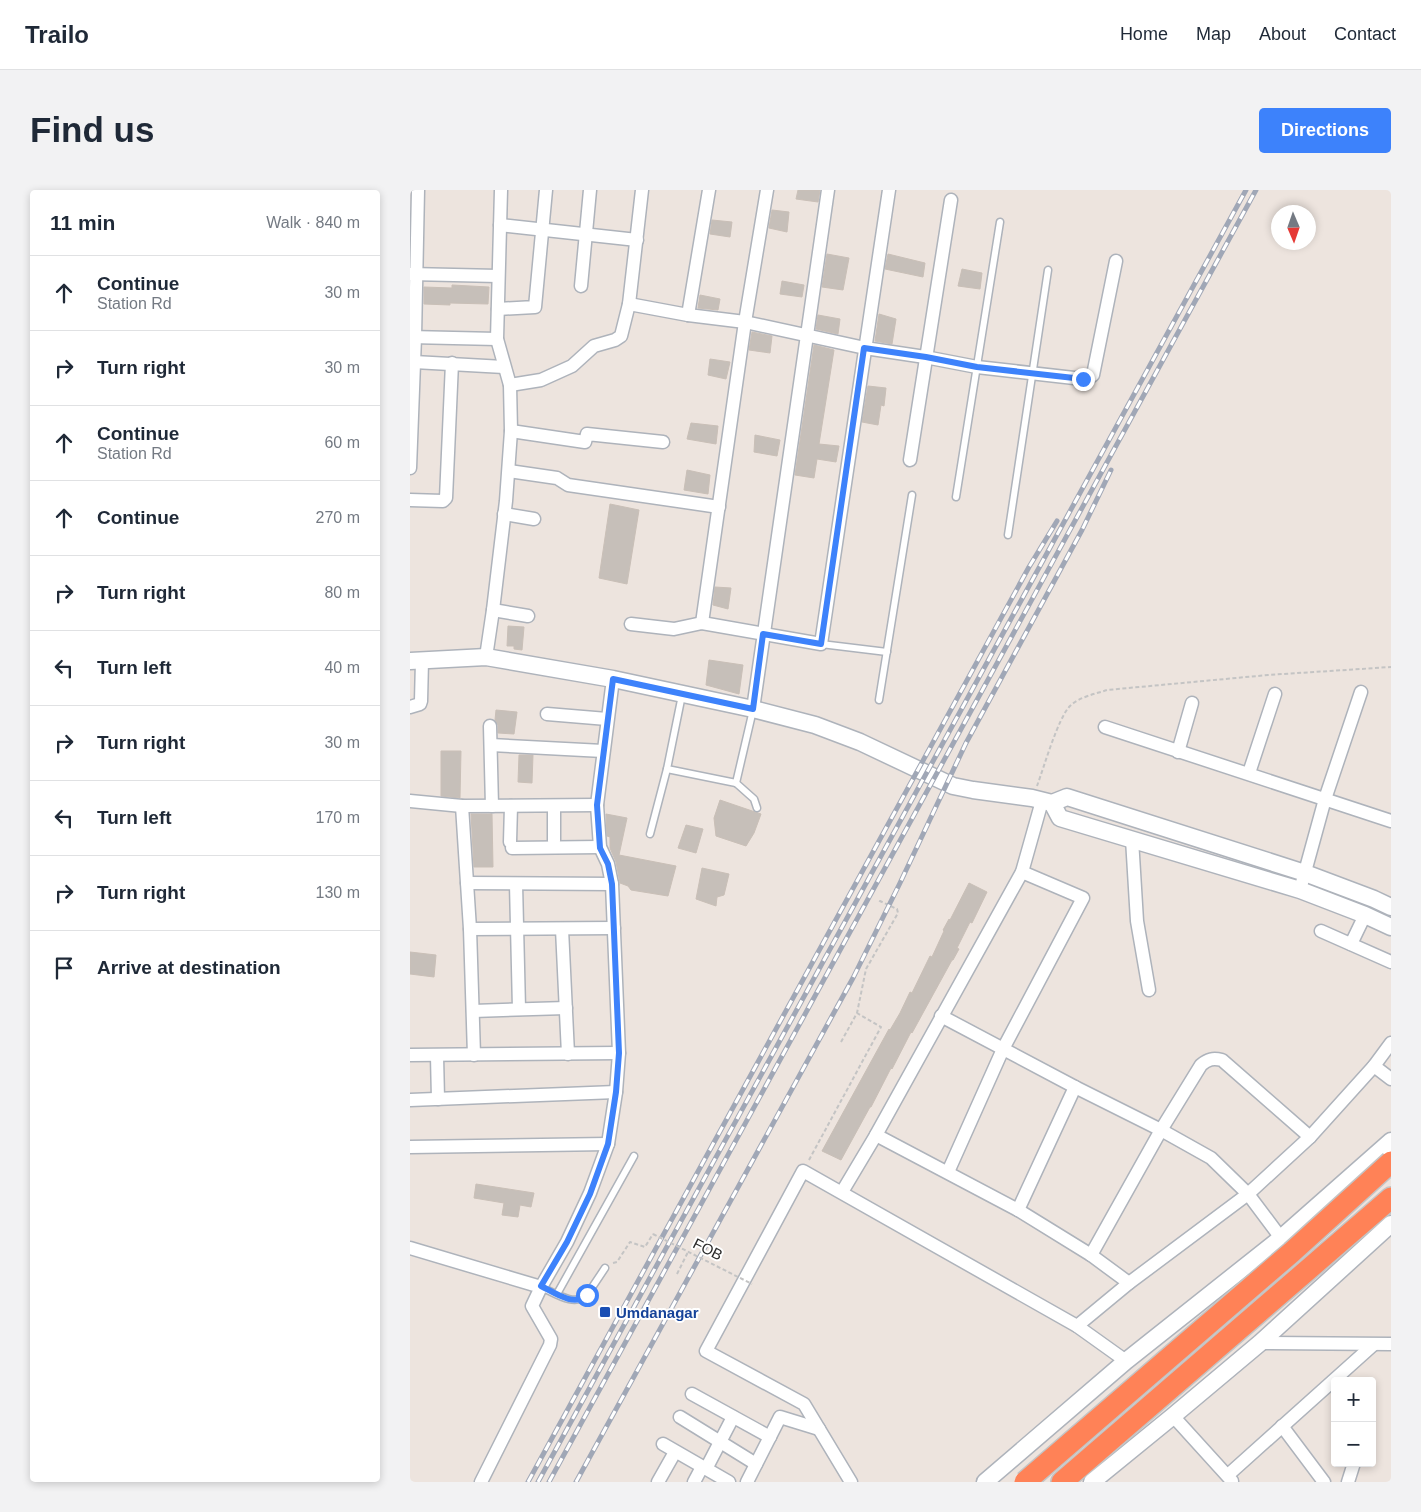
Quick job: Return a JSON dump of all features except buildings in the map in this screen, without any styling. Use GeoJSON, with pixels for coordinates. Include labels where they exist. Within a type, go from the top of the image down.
{"type":"FeatureCollection","features":[{"type":"Feature","properties":{"kind":"highway"},"geometry":{"type":"LineString","coordinates":[[1025,1482],[1292,1252],[1382,1159]]}},
{"type":"Feature","properties":{"kind":"highway"},"geometry":{"type":"LineString","coordinates":[[1062,1482],[1391,1198]]}},
{"type":"Feature","properties":{"kind":"main road"},"geometry":{"type":"LineString","coordinates":[[416,661],[486,657],[613,679],[753,709],[815,726],[860,742],[953,786],[1047,802],[1067,797],[1305,873],[1374,898],[1391,907]]}},
{"type":"Feature","properties":{"kind":"main road"},"geometry":{"type":"LineString","coordinates":[[1047,802],[1060,818],[1300,890],[1391,927]]}},
{"type":"Feature","properties":{"kind":"main road"},"geometry":{"type":"LineString","coordinates":[[985,1482],[1126,1361],[1382,1159],[1391,1141]]}},
{"type":"Feature","properties":{"kind":"main road"},"geometry":{"type":"LineString","coordinates":[[1092,1482],[1260,1343],[1391,1224]]}},
{"type":"Feature","properties":{"kind":"street"},"geometry":{"type":"LineString","coordinates":[[410,466],[411,398],[414,362],[412,337],[413,274],[418,190]]}},
{"type":"Feature","properties":{"kind":"street"},"geometry":{"type":"LineString","coordinates":[[486,657],[494,610],[509,471],[511,431],[510,385],[497,339],[502,190]]}},
{"type":"Feature","properties":{"kind":"street"},"geometry":{"type":"LineString","coordinates":[[498,309],[535,307],[546,190]]}},
{"type":"Feature","properties":{"kind":"street"},"geometry":{"type":"LineString","coordinates":[[581,286],[590,190]]}},
{"type":"Feature","properties":{"kind":"street"},"geometry":{"type":"LineString","coordinates":[[510,385],[541,380],[572,366],[594,346],[618,339],[621,336],[629,304],[642,190]]}},
{"type":"Feature","properties":{"kind":"street"},"geometry":{"type":"LineString","coordinates":[[688,315],[709,190]]}},
{"type":"Feature","properties":{"kind":"street"},"geometry":{"type":"LineString","coordinates":[[702,623],[745,322],[767,190]]}},
{"type":"Feature","properties":{"kind":"street"},"geometry":{"type":"LineString","coordinates":[[753,709],[828,190]]}},
{"type":"Feature","properties":{"kind":"street"},"geometry":{"type":"LineString","coordinates":[[630,624],[674,629],[702,623],[821,644],[889,190]]}},
{"type":"Feature","properties":{"kind":"street"},"geometry":{"type":"LineString","coordinates":[[910,460],[951,200]]}},
{"type":"Feature","properties":{"kind":"street"},"geometry":{"type":"LineString","coordinates":[[500,225],[637,240]]}},
{"type":"Feature","properties":{"kind":"street"},"geometry":{"type":"LineString","coordinates":[[629,304],[688,315],[745,322],[864,348],[977,367],[1083,379],[1093,375],[1116,261]]}},
{"type":"Feature","properties":{"kind":"street"},"geometry":{"type":"LineString","coordinates":[[413,274],[498,276]]}},
{"type":"Feature","properties":{"kind":"street"},"geometry":{"type":"LineString","coordinates":[[412,337],[497,339]]}},
{"type":"Feature","properties":{"kind":"street"},"geometry":{"type":"LineString","coordinates":[[414,362],[504,367]]}},
{"type":"Feature","properties":{"kind":"street"},"geometry":{"type":"LineString","coordinates":[[410,500],[443,501],[446,498],[452,363]]}},
{"type":"Feature","properties":{"kind":"street"},"geometry":{"type":"LineString","coordinates":[[511,431],[585,442],[587,434],[663,442]]}},
{"type":"Feature","properties":{"kind":"street"},"geometry":{"type":"LineString","coordinates":[[509,471],[557,478],[568,484],[719,507]]}},
{"type":"Feature","properties":{"kind":"street"},"geometry":{"type":"LineString","coordinates":[[504,514],[534,519]]}},
{"type":"Feature","properties":{"kind":"street"},"geometry":{"type":"LineString","coordinates":[[494,610],[528,616]]}},
{"type":"Feature","properties":{"kind":"street"},"geometry":{"type":"LineString","coordinates":[[410,706],[420,704],[421,701],[416,661]]}},
{"type":"Feature","properties":{"kind":"street"},"geometry":{"type":"LineString","coordinates":[[481,1482],[550,1345],[551,1339],[532,1306],[541,1286],[567,1242],[590,1194],[608,1144],[616,1092],[619,1053],[612,884],[608,864],[600,848],[597,805],[613,679]]}},
{"type":"Feature","properties":{"kind":"street"},"geometry":{"type":"LineString","coordinates":[[1300,890],[1325,799],[1361,692]]}},
{"type":"Feature","properties":{"kind":"street"},"geometry":{"type":"LineString","coordinates":[[1249,774],[1275,694]]}},
{"type":"Feature","properties":{"kind":"street"},"geometry":{"type":"LineString","coordinates":[[1178,752],[1192,702]]}},
{"type":"Feature","properties":{"kind":"street"},"geometry":{"type":"LineString","coordinates":[[547,714],[608,719]]}},
{"type":"Feature","properties":{"kind":"street"},"geometry":{"type":"LineString","coordinates":[[490,726],[492,806]]}},
{"type":"Feature","properties":{"kind":"street"},"geometry":{"type":"LineString","coordinates":[[1105,727],[1391,821]]}},
{"type":"Feature","properties":{"kind":"street"},"geometry":{"type":"LineString","coordinates":[[491,745],[603,752]]}},
{"type":"Feature","properties":{"kind":"street"},"geometry":{"type":"LineString","coordinates":[[410,801],[462,806],[597,805]]}},
{"type":"Feature","properties":{"kind":"street"},"geometry":{"type":"LineString","coordinates":[[842,1192],[876,1135],[1022,872],[1047,802]]}},
{"type":"Feature","properties":{"kind":"street"},"geometry":{"type":"LineString","coordinates":[[462,806],[470,929],[474,1055]]}},
{"type":"Feature","properties":{"kind":"street"},"geometry":{"type":"LineString","coordinates":[[511,806],[511,845],[600,848]]}},
{"type":"Feature","properties":{"kind":"street"},"geometry":{"type":"LineString","coordinates":[[554,806],[554,842]]}},
{"type":"Feature","properties":{"kind":"street"},"geometry":{"type":"LineString","coordinates":[[1132,840],[1137,921],[1149,990]]}},
{"type":"Feature","properties":{"kind":"street"},"geometry":{"type":"LineString","coordinates":[[948,1172],[1003,1049],[1084,898],[1022,872]]}},
{"type":"Feature","properties":{"kind":"street"},"geometry":{"type":"LineString","coordinates":[[467,883],[612,884]]}},
{"type":"Feature","properties":{"kind":"street"},"geometry":{"type":"LineString","coordinates":[[516,884],[519,1010]]}},
{"type":"Feature","properties":{"kind":"street"},"geometry":{"type":"LineString","coordinates":[[1351,944],[1365,915]]}},
{"type":"Feature","properties":{"kind":"street"},"geometry":{"type":"LineString","coordinates":[[470,929],[614,928]]}},
{"type":"Feature","properties":{"kind":"street"},"geometry":{"type":"LineString","coordinates":[[562,929],[568,1054]]}},
{"type":"Feature","properties":{"kind":"street"},"geometry":{"type":"LineString","coordinates":[[1321,930],[1391,962]]}},
{"type":"Feature","properties":{"kind":"street"},"geometry":{"type":"LineString","coordinates":[[473,1011],[566,1008]]}},
{"type":"Feature","properties":{"kind":"street"},"geometry":{"type":"LineString","coordinates":[[941,1016],[1161,1130],[1211,1158],[1248,1194],[1281,1238]]}},
{"type":"Feature","properties":{"kind":"street"},"geometry":{"type":"LineString","coordinates":[[1077,1326],[1129,1283],[1248,1194],[1310,1137],[1374,1066],[1391,1043]]}},
{"type":"Feature","properties":{"kind":"street"},"geometry":{"type":"LineString","coordinates":[[410,1055],[619,1053]]}},
{"type":"Feature","properties":{"kind":"street"},"geometry":{"type":"LineString","coordinates":[[437,1056],[438,1099]]}},
{"type":"Feature","properties":{"kind":"street"},"geometry":{"type":"LineString","coordinates":[[1091,1255],[1161,1130],[1201,1065],[1207,1060],[1216,1058],[1222,1060],[1310,1137]]}},
{"type":"Feature","properties":{"kind":"street"},"geometry":{"type":"LineString","coordinates":[[1374,1066],[1391,1079]]}},
{"type":"Feature","properties":{"kind":"street"},"geometry":{"type":"LineString","coordinates":[[1018,1210],[1074,1086]]}},
{"type":"Feature","properties":{"kind":"street"},"geometry":{"type":"LineString","coordinates":[[410,1100],[616,1092]]}},
{"type":"Feature","properties":{"kind":"street"},"geometry":{"type":"LineString","coordinates":[[876,1135],[1018,1210],[1091,1255],[1129,1283]]}},
{"type":"Feature","properties":{"kind":"street"},"geometry":{"type":"LineString","coordinates":[[410,1147],[608,1144]]}},
{"type":"Feature","properties":{"kind":"street"},"geometry":{"type":"LineString","coordinates":[[1382,1159],[1391,1176]]}},
{"type":"Feature","properties":{"kind":"street"},"geometry":{"type":"LineString","coordinates":[[851,1482],[804,1404],[706,1351],[736,1304],[803,1171],[1077,1326],[1126,1361]]}},
{"type":"Feature","properties":{"kind":"street"},"geometry":{"type":"LineString","coordinates":[[410,1248],[541,1286]]}},
{"type":"Feature","properties":{"kind":"street"},"geometry":{"type":"LineString","coordinates":[[1260,1343],[1391,1344]]}},
{"type":"Feature","properties":{"kind":"street"},"geometry":{"type":"LineString","coordinates":[[1173,1416],[1230,1479],[1282,1426],[1373,1345]]}},
{"type":"Feature","properties":{"kind":"street"},"geometry":{"type":"LineString","coordinates":[[692,1394],[770,1437]]}},
{"type":"Feature","properties":{"kind":"street"},"geometry":{"type":"LineString","coordinates":[[680,1417],[756,1464]]}},
{"type":"Feature","properties":{"kind":"street"},"geometry":{"type":"LineString","coordinates":[[694,1482],[720,1442],[733,1417]]}},
{"type":"Feature","properties":{"kind":"street"},"geometry":{"type":"LineString","coordinates":[[746,1482],[780,1417],[819,1429]]}},
{"type":"Feature","properties":{"kind":"street"},"geometry":{"type":"LineString","coordinates":[[1282,1426],[1324,1482]]}},
{"type":"Feature","properties":{"kind":"street"},"geometry":{"type":"LineString","coordinates":[[663,1444],[729,1482]]}},
{"type":"Feature","properties":{"kind":"street"},"geometry":{"type":"LineString","coordinates":[[658,1482],[675,1452]]}},
{"type":"Feature","properties":{"kind":"street"},"geometry":{"type":"LineString","coordinates":[[1348,1482],[1353,1467]]}},
{"type":"Feature","properties":{"kind":"lane"},"geometry":{"type":"LineString","coordinates":[[956,497],[1000,222]]}},
{"type":"Feature","properties":{"kind":"lane"},"geometry":{"type":"LineString","coordinates":[[1008,535],[1048,270]]}},
{"type":"Feature","properties":{"kind":"lane"},"geometry":{"type":"LineString","coordinates":[[879,700],[912,494]]}},
{"type":"Feature","properties":{"kind":"lane"},"geometry":{"type":"LineString","coordinates":[[821,644],[887,652]]}},
{"type":"Feature","properties":{"kind":"lane"},"geometry":{"type":"LineString","coordinates":[[650,834],[668,769],[683,694]]}},
{"type":"Feature","properties":{"kind":"lane"},"geometry":{"type":"LineString","coordinates":[[736,783],[753,709]]}},
{"type":"Feature","properties":{"kind":"lane"},"geometry":{"type":"LineString","coordinates":[[668,769],[736,783],[754,799],[757,808]]}},
{"type":"Feature","properties":{"kind":"lane"},"geometry":{"type":"LineString","coordinates":[[557,1294],[634,1156]]}},
{"type":"Feature","properties":{"kind":"lane"},"geometry":{"type":"LineString","coordinates":[[541,1286],[570,1300],[578,1300],[584,1298],[605,1268]]}},
{"type":"Feature","properties":{"kind":"path"},"geometry":{"type":"LineString","coordinates":[[841,1042],[857,1013],[866,969],[898,913],[897,909],[880,901],[879,903]]}},
{"type":"Feature","properties":{"kind":"path"},"geometry":{"type":"LineString","coordinates":[[803,1171],[881,1027],[857,1013]]}},
{"type":"Feature","properties":{"kind":"path","name":"FOB"},"geometry":{"type":"LineString","coordinates":[[605,1268],[617,1262],[630,1242],[645,1247],[654,1234],[752,1284]]}},
{"type":"Feature","properties":{"kind":"path"},"geometry":{"type":"LineString","coordinates":[[677,1274],[688,1252]]}},
{"type":"Feature","properties":{"kind":"railway"},"geometry":{"type":"LineString","coordinates":[[538,1482],[1246,190]]}},
{"type":"Feature","properties":{"kind":"railway"},"geometry":{"type":"LineString","coordinates":[[549,1482],[1256,190]]}},
{"type":"Feature","properties":{"kind":"railway"},"geometry":{"type":"LineString","coordinates":[[576,1482],[853,978],[966,743],[1082,530],[1111,470]]}},
{"type":"Feature","properties":{"kind":"railway"},"geometry":{"type":"LineString","coordinates":[[528,1482],[1029,567],[1057,521]]}},
{"type":"Feature","properties":{"kind":"place","name":"Umdanagar"},"geometry":{"type":"Point","coordinates":[605,1312]}},
{"type":"Feature","properties":{"kind":"route"},"geometry":{"type":"LineString","coordinates":[[587,1295],[578,1300],[570,1300],[541,1286],[567,1242],[590,1194],[608,1144],[616,1092],[619,1053],[612,884],[608,864],[600,848],[597,805],[613,679],[753,709],[763,634],[821,644],[864,348],[977,367],[1083,379]]}}]}
